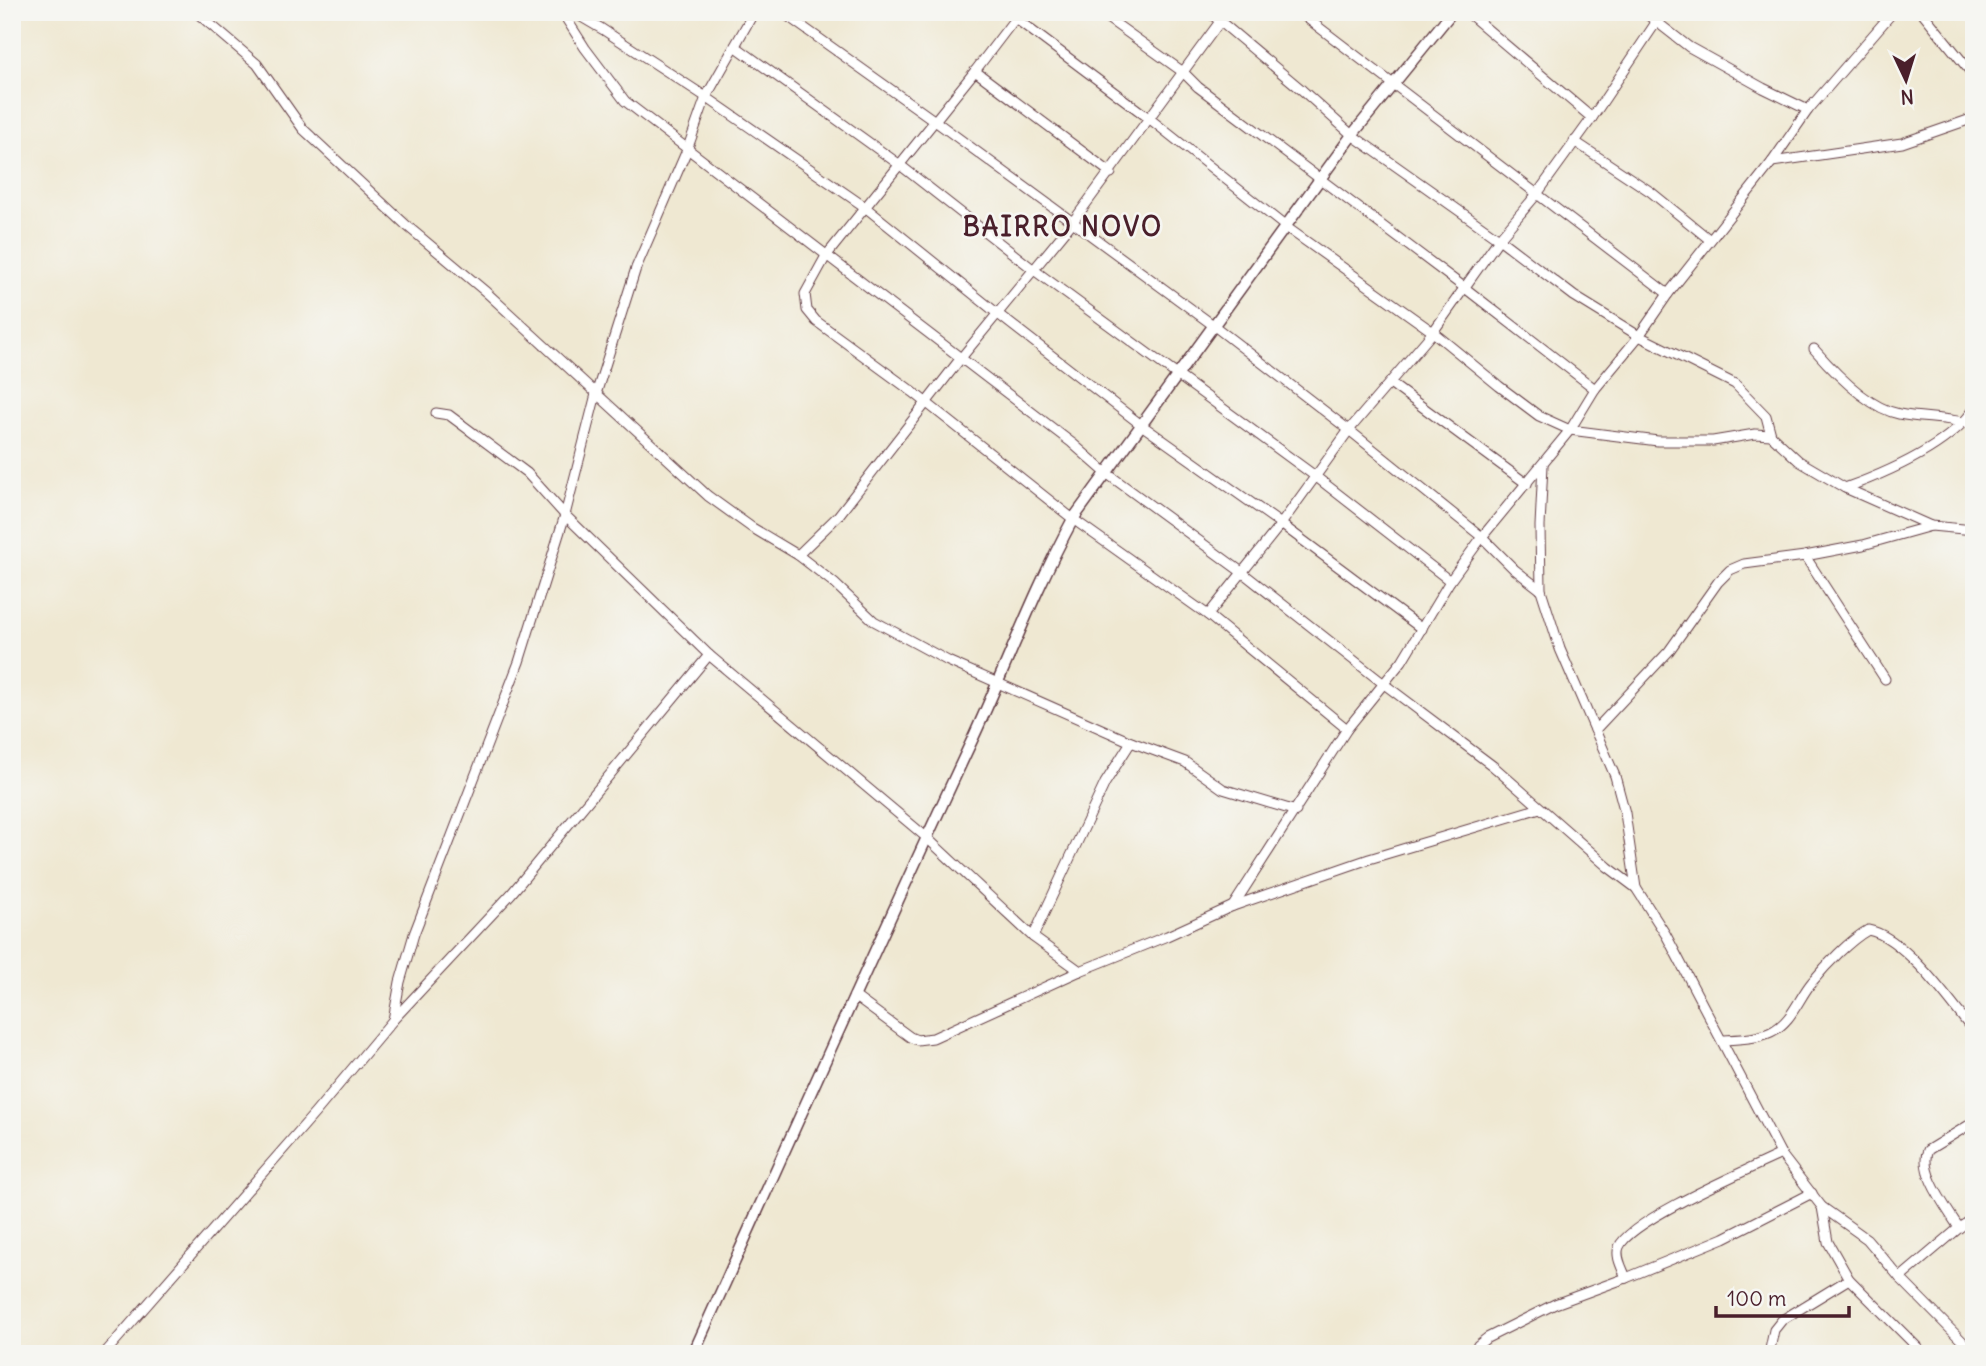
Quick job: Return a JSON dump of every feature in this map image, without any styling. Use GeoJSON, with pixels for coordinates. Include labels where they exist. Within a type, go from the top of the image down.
{"type":"FeatureCollection","features":[{"type":"Feature","properties":{"kind":"street"},"geometry":{"type":"LineString","coordinates":[[196,12],[257,64],[303,129],[406,226],[486,292],[708,496],[751,527],[798,555],[834,583],[874,621],[936,655],[1130,742],[1185,762],[1223,789],[1296,811]]}},
{"type":"Feature","properties":{"kind":"street"},"geometry":{"type":"LineString","coordinates":[[562,12],[625,101],[1072,443],[1105,472],[1243,573],[1493,766],[1608,867],[1636,888],[1666,935],[1781,1153],[1822,1207],[1867,1239],[1900,1278],[1974,1353]]}},
{"type":"Feature","properties":{"kind":"street"},"geometry":{"type":"LineString","coordinates":[[573,12],[706,97],[865,207],[1140,424],[1422,629]]}},
{"type":"Feature","properties":{"kind":"street"},"geometry":{"type":"LineString","coordinates":[[393,1020],[400,982],[414,934],[519,662],[565,515],[596,394],[636,268],[687,150],[706,97],[754,12]]}},
{"type":"Feature","properties":{"kind":"street"},"geometry":{"type":"LineString","coordinates":[[782,12],[1213,326],[1349,430],[1482,537],[1514,569],[1541,590]]}},
{"type":"Feature","properties":{"kind":"street"},"geometry":{"type":"LineString","coordinates":[[1099,12],[1183,72],[1198,87],[1595,389]]}},
{"type":"Feature","properties":{"kind":"street"},"geometry":{"type":"LineString","coordinates":[[1209,12],[1224,16],[1352,135],[1499,239],[1574,296],[1639,335],[1735,384],[1766,416],[1771,435],[1800,461],[1845,488],[1931,527]]}},
{"type":"Feature","properties":{"kind":"street"},"geometry":{"type":"LineString","coordinates":[[1299,12],[1668,294]]}},
{"type":"Feature","properties":{"kind":"street"},"geometry":{"type":"LineString","coordinates":[[693,1354],[926,837],[999,682],[1058,545],[1105,472],[1352,135],[1452,12]]}},
{"type":"Feature","properties":{"kind":"street"},"geometry":{"type":"LineString","coordinates":[[1467,12],[1592,118]]}},
{"type":"Feature","properties":{"kind":"street"},"geometry":{"type":"LineString","coordinates":[[1644,12],[1660,16],[1689,47],[1808,110]]}},
{"type":"Feature","properties":{"kind":"street"},"geometry":{"type":"LineString","coordinates":[[1233,906],[1347,729],[1384,684],[1422,629],[1450,581],[1482,537],[1570,430],[1595,389],[1772,162],[1808,110],[1893,12]]}},
{"type":"Feature","properties":{"kind":"street"},"geometry":{"type":"LineString","coordinates":[[1923,12],[1974,76]]}},
{"type":"Feature","properties":{"kind":"street"},"geometry":{"type":"LineString","coordinates":[[1347,729],[1208,615],[1073,519],[926,403],[816,321],[807,310],[805,294],[826,256],[1017,15],[1286,227],[1433,332],[1539,416],[1570,430],[1684,442],[1713,441],[1755,434],[1771,435]]}},
{"type":"Feature","properties":{"kind":"street"},"geometry":{"type":"LineString","coordinates":[[798,555],[838,516],[961,358],[1072,223],[1224,16]]}},
{"type":"Feature","properties":{"kind":"street"},"geometry":{"type":"LineString","coordinates":[[1208,615],[1281,524],[1349,430],[1433,332],[1499,239],[1592,118],[1660,16]]}},
{"type":"Feature","properties":{"kind":"street"},"geometry":{"type":"LineString","coordinates":[[735,46],[900,165],[1034,270],[1315,476],[1450,581]]}},
{"type":"Feature","properties":{"kind":"street"},"geometry":{"type":"LineString","coordinates":[[975,71],[1111,173]]}},
{"type":"Feature","properties":{"kind":"street"},"geometry":{"type":"LineString","coordinates":[[1772,162],[1902,142],[1974,118]]}},
{"type":"Feature","properties":{"kind":"street"},"geometry":{"type":"LineString","coordinates":[[1574,141],[1651,192],[1710,240]]}},
{"type":"Feature","properties":{"kind":"street"},"geometry":{"type":"LineString","coordinates":[[1814,349],[1834,371],[1881,408],[1901,415],[1969,424]]}},
{"type":"Feature","properties":{"kind":"street"},"geometry":{"type":"LineString","coordinates":[[1390,383],[1527,484]]}},
{"type":"Feature","properties":{"kind":"street"},"geometry":{"type":"LineString","coordinates":[[1845,488],[1895,468],[1969,424],[1974,409]]}},
{"type":"Feature","properties":{"kind":"street"},"geometry":{"type":"LineString","coordinates":[[436,413],[449,415],[527,473],[565,515],[709,655],[926,837],[1033,937],[1080,971]]}},
{"type":"Feature","properties":{"kind":"street"},"geometry":{"type":"LineString","coordinates":[[1543,465],[1541,590],[1560,649],[1615,776],[1625,813],[1636,888]]}},
{"type":"Feature","properties":{"kind":"street"},"geometry":{"type":"LineString","coordinates":[[1595,730],[1669,651],[1718,582],[1730,570],[1744,564],[1863,545],[1931,527],[1974,530]]}},
{"type":"Feature","properties":{"kind":"street"},"geometry":{"type":"LineString","coordinates":[[1805,556],[1885,679]]}},
{"type":"Feature","properties":{"kind":"street"},"geometry":{"type":"LineString","coordinates":[[104,1354],[393,1020],[511,894],[709,655]]}},
{"type":"Feature","properties":{"kind":"street"},"geometry":{"type":"LineString","coordinates":[[1033,937],[1105,783],[1130,742]]}},
{"type":"Feature","properties":{"kind":"street"},"geometry":{"type":"LineString","coordinates":[[854,996],[909,1037],[924,1040],[933,1038],[1080,971],[1233,906],[1369,859],[1540,808]]}},
{"type":"Feature","properties":{"kind":"street"},"geometry":{"type":"LineString","coordinates":[[1723,1040],[1749,1038],[1770,1032],[1786,1022],[1812,982],[1868,930],[1879,932],[1907,954],[1933,980],[1974,1032]]}},
{"type":"Feature","properties":{"kind":"street"},"geometry":{"type":"LineString","coordinates":[[1959,1228],[1926,1170],[1925,1157],[1928,1150],[1974,1122]]}},
{"type":"Feature","properties":{"kind":"street"},"geometry":{"type":"LineString","coordinates":[[1626,1278],[1617,1252],[1619,1245],[1634,1229],[1658,1213],[1781,1153]]}},
{"type":"Feature","properties":{"kind":"street"},"geometry":{"type":"LineString","coordinates":[[1473,1354],[1478,1345],[1487,1338],[1555,1304],[1724,1238],[1812,1193]]}},
{"type":"Feature","properties":{"kind":"street"},"geometry":{"type":"LineString","coordinates":[[1822,1207],[1828,1242],[1849,1279],[1924,1354]]}},
{"type":"Feature","properties":{"kind":"street"},"geometry":{"type":"LineString","coordinates":[[1900,1278],[1974,1218]]}},
{"type":"Feature","properties":{"kind":"street"},"geometry":{"type":"LineString","coordinates":[[1769,1354],[1774,1330],[1782,1320],[1849,1279]]}},
{"type":"Feature","properties":{"kind":"district","name":"BAIRRO NOVO"},"geometry":{"type":"Point","coordinates":[1063,226]}}]}
